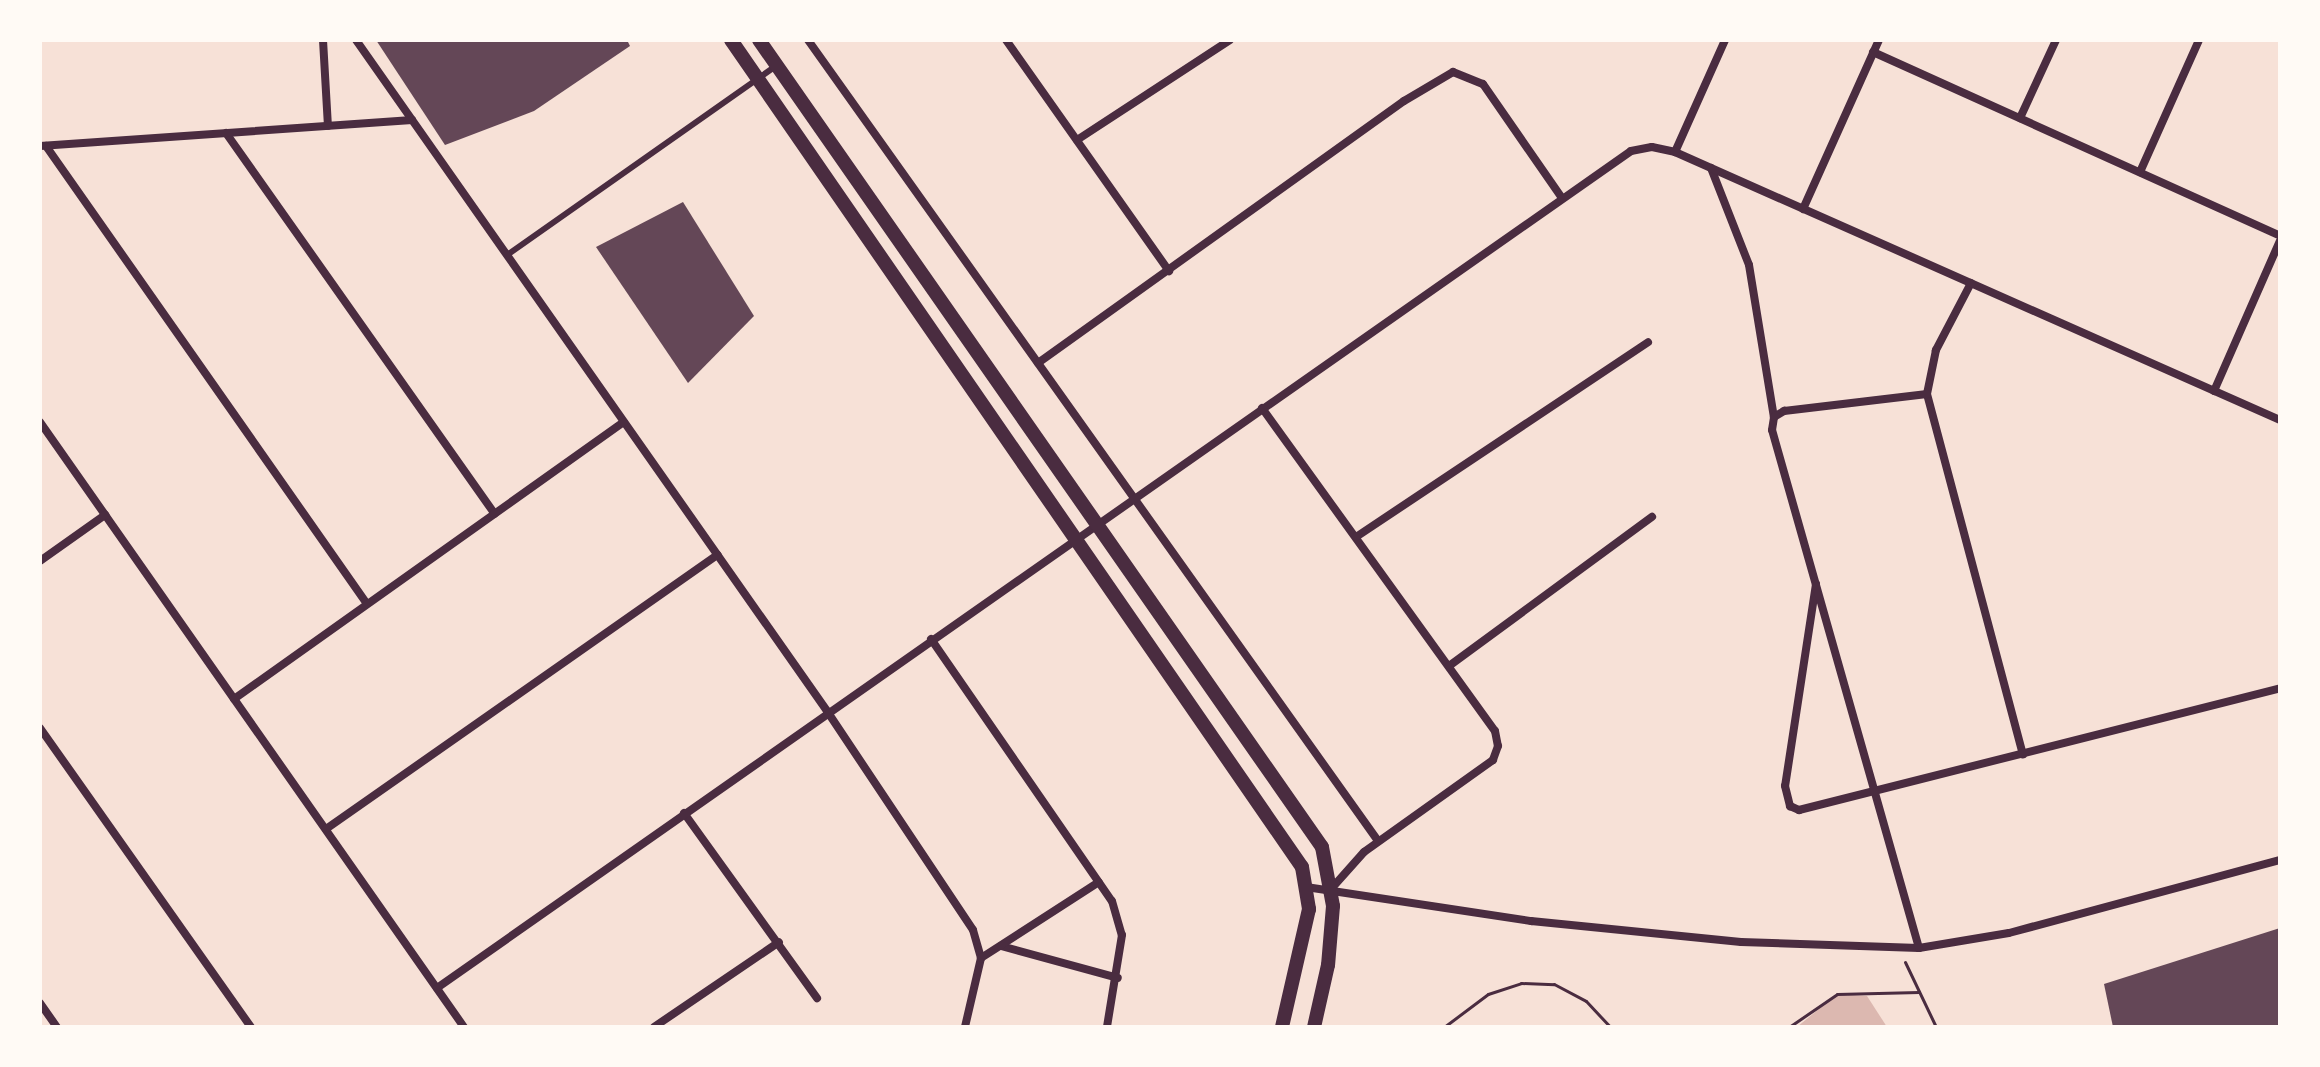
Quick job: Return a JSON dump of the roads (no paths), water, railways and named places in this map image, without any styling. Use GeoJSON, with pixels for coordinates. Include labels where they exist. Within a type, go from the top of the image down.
{"type":"FeatureCollection","features":[{"type":"Feature","properties":{"kind":"street"},"geometry":{"type":"LineString","coordinates":[[323,40],[328,126]]}},
{"type":"Feature","properties":{"kind":"street"},"geometry":{"type":"LineString","coordinates":[[356,40],[827,711],[973,930],[981,958],[965,1027]]}},
{"type":"Feature","properties":{"kind":"street"},"geometry":{"type":"LineString","coordinates":[[731,40],[1278,825],[1302,867],[1309,909],[1282,1027]]}},
{"type":"Feature","properties":{"kind":"street"},"geometry":{"type":"LineString","coordinates":[[759,40],[1099,522],[1322,847],[1331,889],[1328,965],[1314,1027]]}},
{"type":"Feature","properties":{"kind":"street"},"geometry":{"type":"LineString","coordinates":[[808,40],[1378,841]]}},
{"type":"Feature","properties":{"kind":"street"},"geometry":{"type":"LineString","coordinates":[[1006,40],[1169,271]]}},
{"type":"Feature","properties":{"kind":"street"},"geometry":{"type":"LineString","coordinates":[[1077,140],[1230,40]]}},
{"type":"Feature","properties":{"kind":"street"},"geometry":{"type":"LineString","coordinates":[[1675,152],[1725,40]]}},
{"type":"Feature","properties":{"kind":"street"},"geometry":{"type":"LineString","coordinates":[[1803,209],[1879,40]]}},
{"type":"Feature","properties":{"kind":"street"},"geometry":{"type":"LineString","coordinates":[[2020,118],[2056,40]]}},
{"type":"Feature","properties":{"kind":"street"},"geometry":{"type":"LineString","coordinates":[[2140,172],[2199,40]]}},
{"type":"Feature","properties":{"kind":"street"},"geometry":{"type":"LineString","coordinates":[[1873,52],[2280,238],[2214,391]]}},
{"type":"Feature","properties":{"kind":"street"},"geometry":{"type":"LineString","coordinates":[[1038,363],[1404,101],[1453,72],[1469,74],[1483,84],[1562,198]]}},
{"type":"Feature","properties":{"kind":"street"},"geometry":{"type":"LineString","coordinates":[[43,146],[412,120]]}},
{"type":"Feature","properties":{"kind":"street"},"geometry":{"type":"LineString","coordinates":[[226,133],[495,514]]}},
{"type":"Feature","properties":{"kind":"street"},"geometry":{"type":"LineString","coordinates":[[43,146],[367,604]]}},
{"type":"Feature","properties":{"kind":"street"},"geometry":{"type":"LineString","coordinates":[[437,988],[827,711],[1631,151],[1652,147],[1675,152],[2280,420]]}},
{"type":"Feature","properties":{"kind":"street"},"geometry":{"type":"LineString","coordinates":[[1711,168],[1749,265],[1774,417],[1772,430],[1919,948]]}},
{"type":"Feature","properties":{"kind":"street"},"geometry":{"type":"LineString","coordinates":[[1971,283],[1936,350],[1927,394],[2023,754]]}},
{"type":"Feature","properties":{"kind":"street"},"geometry":{"type":"LineString","coordinates":[[1356,537],[1648,342]]}},
{"type":"Feature","properties":{"kind":"street"},"geometry":{"type":"LineString","coordinates":[[984,403],[1005,389]]}},
{"type":"Feature","properties":{"kind":"street"},"geometry":{"type":"LineString","coordinates":[[1774,417],[1784,411],[1927,394]]}},
{"type":"Feature","properties":{"kind":"street"},"geometry":{"type":"LineString","coordinates":[[1262,408],[1495,731],[1498,746],[1493,760],[1378,841],[1331,889]]}},
{"type":"Feature","properties":{"kind":"street"},"geometry":{"type":"LineString","coordinates":[[40,422],[464,1027]]}},
{"type":"Feature","properties":{"kind":"street"},"geometry":{"type":"LineString","coordinates":[[234,699],[624,422]]}},
{"type":"Feature","properties":{"kind":"street"},"geometry":{"type":"LineString","coordinates":[[40,561],[105,515]]}},
{"type":"Feature","properties":{"kind":"street"},"geometry":{"type":"LineString","coordinates":[[1449,666],[1652,517]]}},
{"type":"Feature","properties":{"kind":"street"},"geometry":{"type":"LineString","coordinates":[[326,829],[718,555]]}},
{"type":"Feature","properties":{"kind":"street"},"geometry":{"type":"LineString","coordinates":[[1816,584],[1786,797],[1790,806],[1808,810],[2280,688]]}},
{"type":"Feature","properties":{"kind":"street"},"geometry":{"type":"LineString","coordinates":[[931,639],[1112,901],[1122,935],[1118,978],[1107,1027]]}},
{"type":"Feature","properties":{"kind":"street"},"geometry":{"type":"LineString","coordinates":[[40,728],[251,1027]]}},
{"type":"Feature","properties":{"kind":"street"},"geometry":{"type":"LineString","coordinates":[[684,813],[817,998]]}},
{"type":"Feature","properties":{"kind":"street"},"geometry":{"type":"LineString","coordinates":[[1306,887],[1531,921],[1726,940],[1919,948],[1997,936],[2280,860]]}},
{"type":"Feature","properties":{"kind":"street"},"geometry":{"type":"LineString","coordinates":[[981,958],[1099,882]]}},
{"type":"Feature","properties":{"kind":"street"},"geometry":{"type":"LineString","coordinates":[[654,1027],[779,942]]}},
{"type":"Feature","properties":{"kind":"street"},"geometry":{"type":"LineString","coordinates":[[1001,946],[1118,978]]}},
{"type":"Feature","properties":{"kind":"street"},"geometry":{"type":"LineString","coordinates":[[40,1003],[57,1027]]}},
{"type":"Feature","properties":{"kind":"lane"},"geometry":{"type":"LineString","coordinates":[[507,255],[777,65]]}}]}
